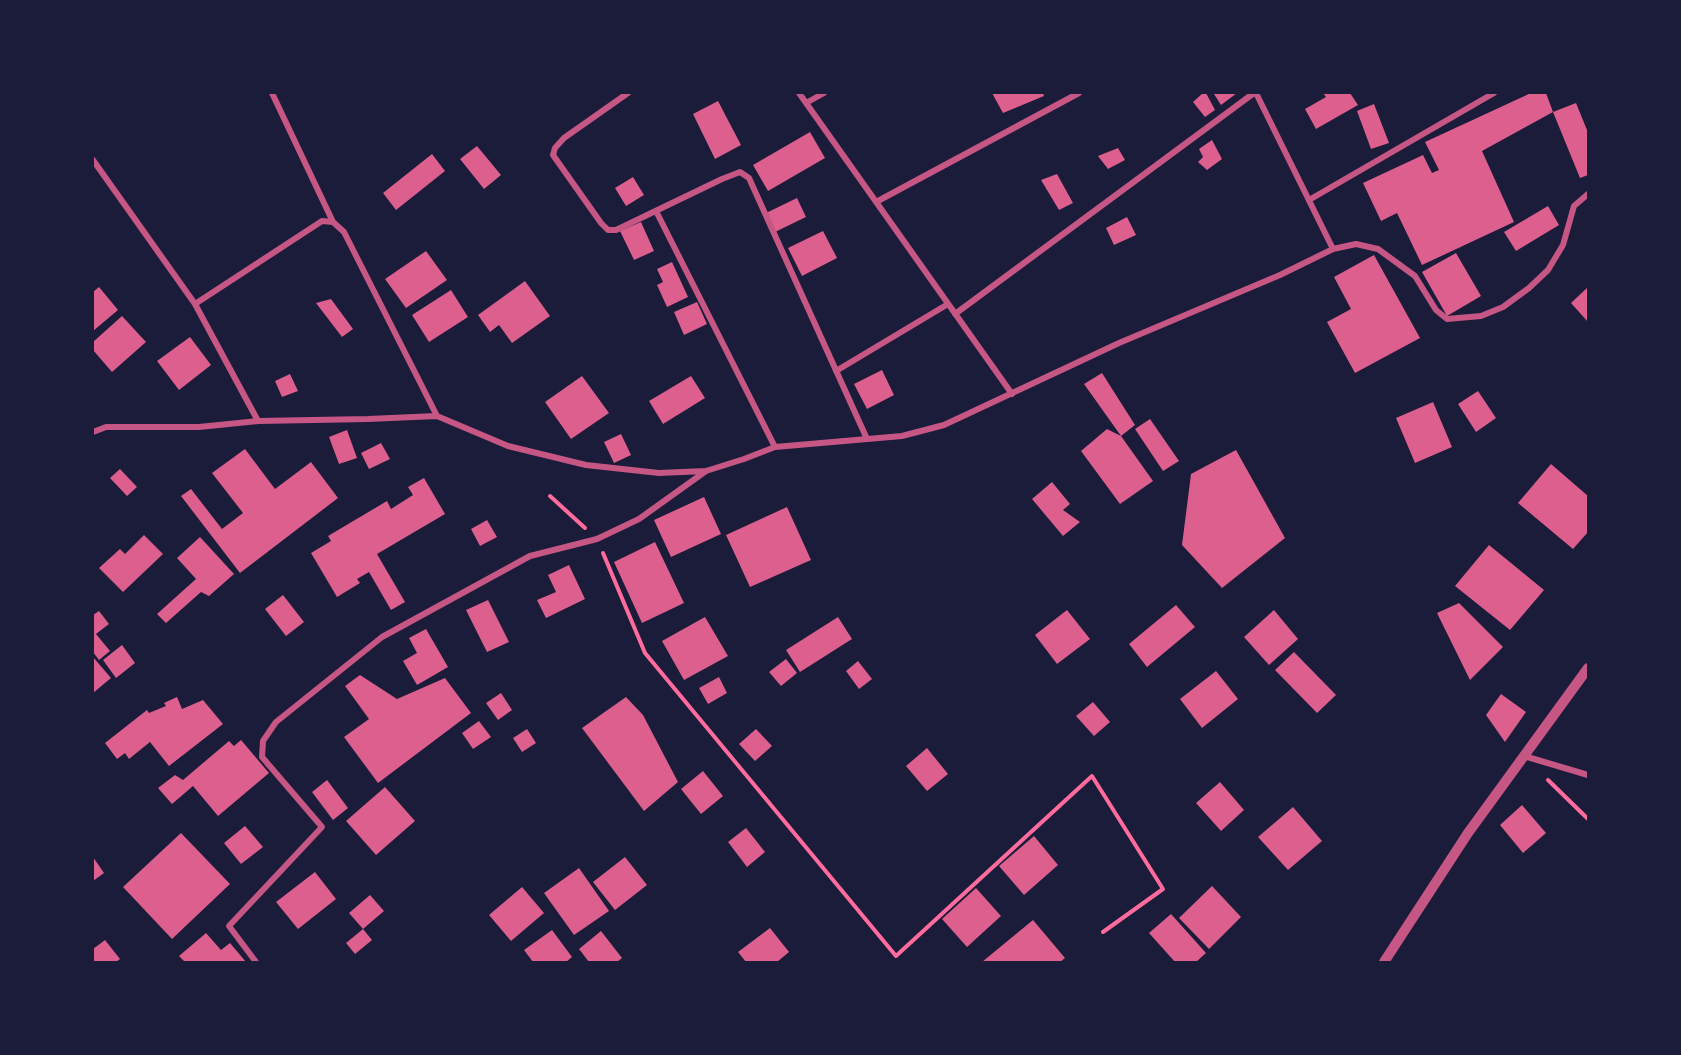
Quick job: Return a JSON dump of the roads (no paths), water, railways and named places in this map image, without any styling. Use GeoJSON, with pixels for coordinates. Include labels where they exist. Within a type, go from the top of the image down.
{"type":"FeatureCollection","features":[{"type":"Feature","properties":{"kind":"street"},"geometry":{"type":"LineString","coordinates":[[272,93],[333,222],[344,232],[436,416]]}},
{"type":"Feature","properties":{"kind":"street"},"geometry":{"type":"LineString","coordinates":[[628,93],[564,138],[555,148],[553,155],[608,230],[616,230],[740,172],[749,178],[867,439]]}},
{"type":"Feature","properties":{"kind":"street"},"geometry":{"type":"LineString","coordinates":[[799,93],[1012,394]]}},
{"type":"Feature","properties":{"kind":"street"},"geometry":{"type":"LineString","coordinates":[[806,103],[824,93]]}},
{"type":"Feature","properties":{"kind":"street"},"geometry":{"type":"LineString","coordinates":[[876,202],[1079,93]]}},
{"type":"Feature","properties":{"kind":"street"},"geometry":{"type":"LineString","coordinates":[[955,314],[1255,93],[1333,249]]}},
{"type":"Feature","properties":{"kind":"street"},"geometry":{"type":"LineString","coordinates":[[1309,200],[1494,93]]}},
{"type":"Feature","properties":{"kind":"street"},"geometry":{"type":"LineString","coordinates":[[93,160],[195,304],[258,421]]}},
{"type":"Feature","properties":{"kind":"street"},"geometry":{"type":"LineString","coordinates":[[93,432],[106,427],[199,427],[258,421],[368,420],[436,416],[507,446],[586,465],[659,473],[706,471],[774,447],[902,436],[944,425],[1119,343],[1280,275],[1333,249],[1356,243],[1378,249],[1415,276],[1436,310],[1447,319],[1481,316],[1503,307],[1548,270],[1563,245],[1574,206],[1588,194]]}},
{"type":"Feature","properties":{"kind":"street"},"geometry":{"type":"LineString","coordinates":[[656,211],[774,447]]}},
{"type":"Feature","properties":{"kind":"street"},"geometry":{"type":"LineString","coordinates":[[195,304],[322,221],[333,222]]}},
{"type":"Feature","properties":{"kind":"street"},"geometry":{"type":"LineString","coordinates":[[836,371],[948,304]]}},
{"type":"Feature","properties":{"kind":"street"},"geometry":{"type":"LineString","coordinates":[[256,962],[229,926],[322,827],[262,757],[263,741],[276,722],[382,637],[531,556],[597,539],[639,519],[706,471]]}},
{"type":"Feature","properties":{"kind":"street"},"geometry":{"type":"LineString","coordinates":[[1384,962],[1468,833],[1588,668]]}},
{"type":"Feature","properties":{"kind":"street"},"geometry":{"type":"LineString","coordinates":[[1524,756],[1588,775]]}}]}
